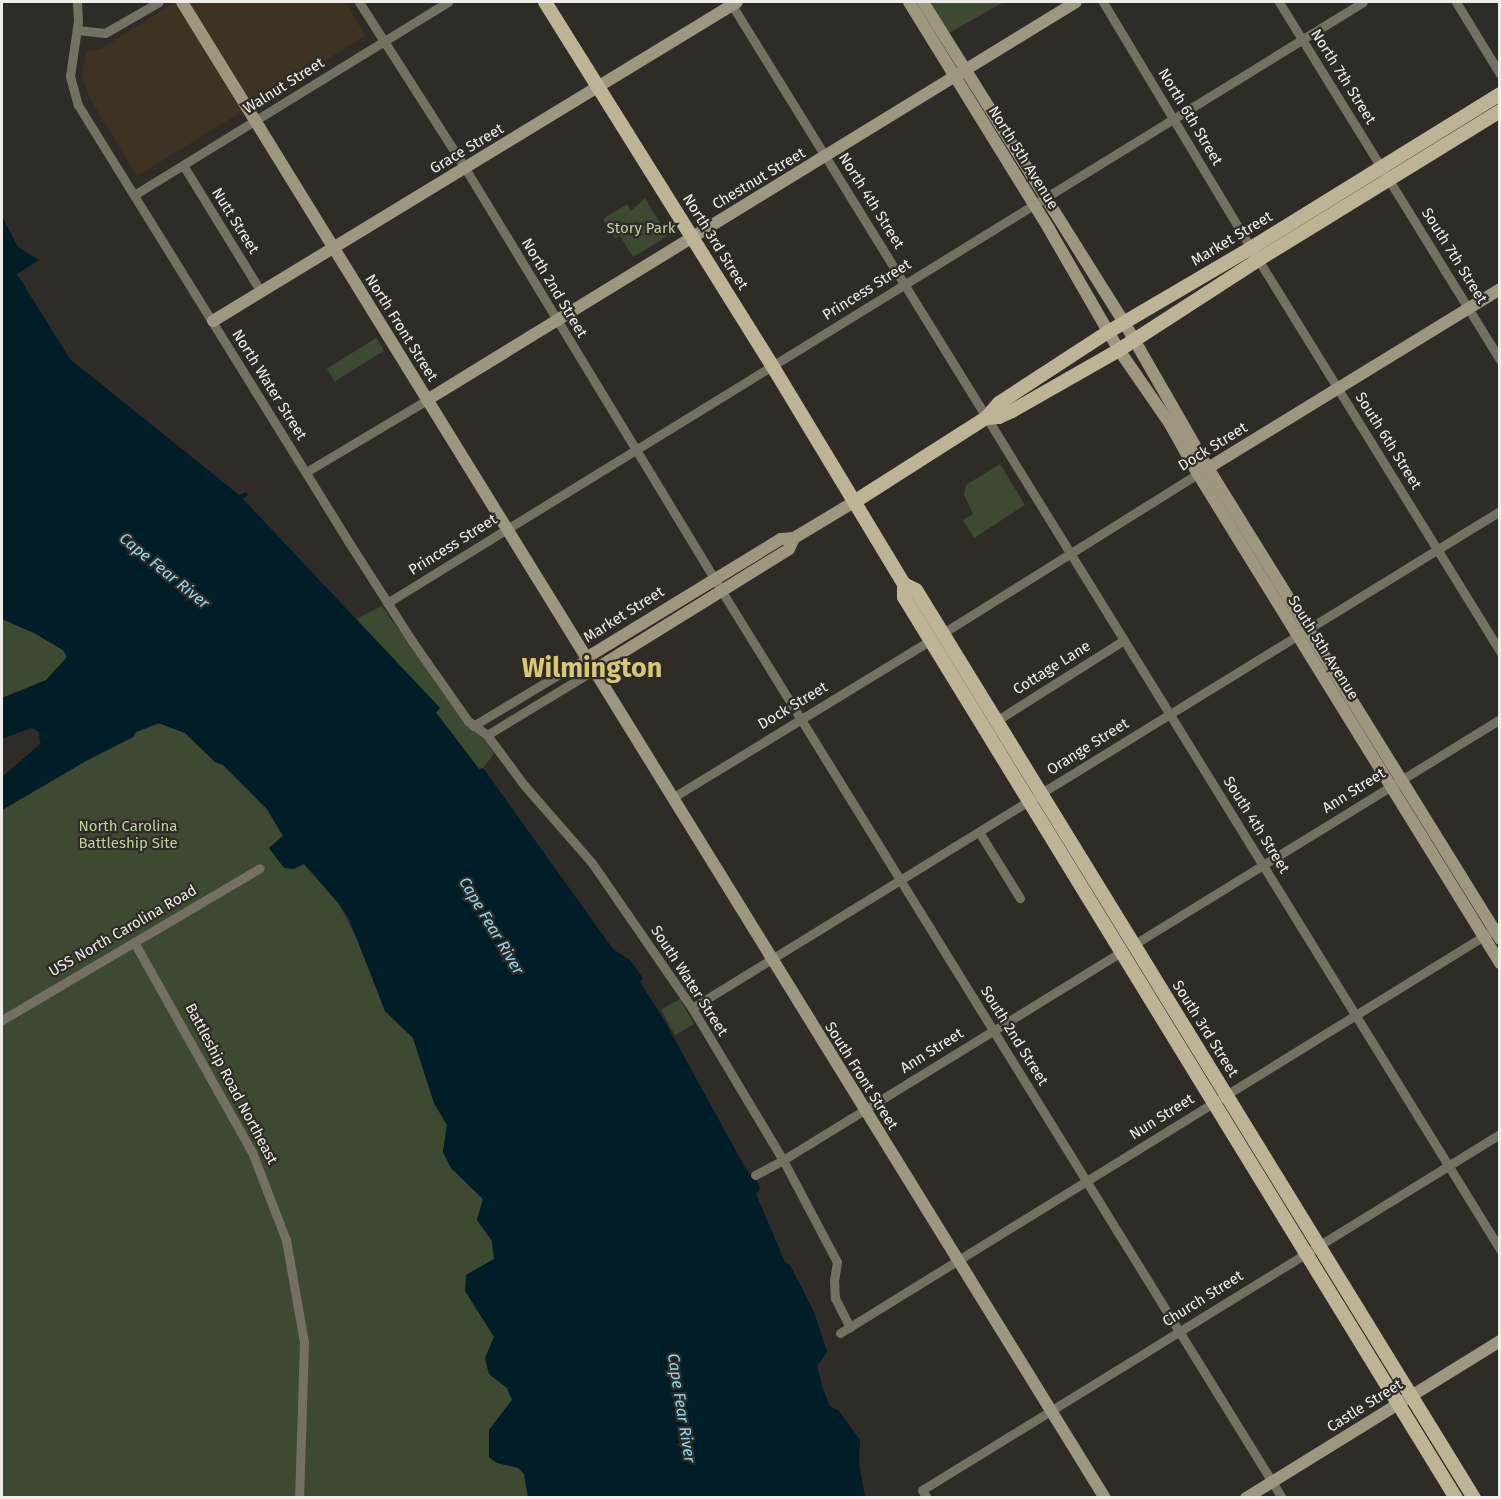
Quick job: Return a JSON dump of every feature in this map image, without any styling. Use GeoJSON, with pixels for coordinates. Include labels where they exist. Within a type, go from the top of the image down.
{"type":"FeatureCollection","features":[{"type":"Feature","properties":{"kind":"main road","name":"North 3rd Street"},"geometry":{"type":"LineString","coordinates":[[545,2],[693,237],[854,502]]}},
{"type":"Feature","properties":{"kind":"main road","name":"Market Street"},"geometry":{"type":"LineString","coordinates":[[1385,174],[1500,94]]}},
{"type":"Feature","properties":{"kind":"main road","name":"Market Street"},"geometry":{"type":"LineString","coordinates":[[986,418],[999,417],[1012,411],[1119,351],[1255,254],[1385,174],[1500,111]]}},
{"type":"Feature","properties":{"kind":"main road","name":"Market Street"},"geometry":{"type":"LineString","coordinates":[[854,502],[986,418],[999,403],[1124,322],[1255,254]]}},
{"type":"Feature","properties":{"kind":"main road","name":"South 3rd Street"},"geometry":{"type":"LineString","coordinates":[[854,502],[904,584],[904,597],[937,636],[996,721],[1035,797]]}},
{"type":"Feature","properties":{"kind":"main road","name":"South 3rd Street"},"geometry":{"type":"LineString","coordinates":[[937,636],[1405,1399],[1474,1497]]}},
{"type":"Feature","properties":{"kind":"main road","name":"South 3rd Street"},"geometry":{"type":"LineString","coordinates":[[1405,1399],[1456,1497]]}},
{"type":"Feature","properties":{"kind":"street"},"geometry":{"type":"LineString","coordinates":[[77,2],[77,30],[105,33],[159,2]]}},
{"type":"Feature","properties":{"kind":"street","name":"North Front Street"},"geometry":{"type":"LineString","coordinates":[[182,2],[594,670]]}},
{"type":"Feature","properties":{"kind":"street","name":"North 2nd Street"},"geometry":{"type":"LineString","coordinates":[[359,2],[465,168],[556,321],[722,590]]}},
{"type":"Feature","properties":{"kind":"street","name":"Walnut Street"},"geometry":{"type":"LineString","coordinates":[[134,195],[448,2]]}},
{"type":"Feature","properties":{"kind":"street","name":"Grace Street"},"geometry":{"type":"LineString","coordinates":[[213,321],[598,87],[733,2]]}},
{"type":"Feature","properties":{"kind":"street","name":"North 4th Street"},"geometry":{"type":"LineString","coordinates":[[733,2],[986,418]]}},
{"type":"Feature","properties":{"kind":"street","name":"North 5th Avenue"},"geometry":{"type":"LineString","coordinates":[[909,2],[960,73],[1039,201],[1134,339]]}},
{"type":"Feature","properties":{"kind":"street"},"geometry":{"type":"LineString","coordinates":[[923,2],[960,73]]}},
{"type":"Feature","properties":{"kind":"street","name":"Chestnut Street"},"geometry":{"type":"LineString","coordinates":[[427,400],[1076,2]]}},
{"type":"Feature","properties":{"kind":"street","name":"North 6th Street"},"geometry":{"type":"LineString","coordinates":[[1103,2],[1255,254]]}},
{"type":"Feature","properties":{"kind":"street","name":"North 7th Street"},"geometry":{"type":"LineString","coordinates":[[1279,2],[1385,174]]}},
{"type":"Feature","properties":{"kind":"street","name":"Princess Street"},"geometry":{"type":"LineString","coordinates":[[387,603],[1363,2]]}},
{"type":"Feature","properties":{"kind":"street"},"geometry":{"type":"LineString","coordinates":[[1456,2],[1500,74]]}},
{"type":"Feature","properties":{"kind":"street","name":"North Water Street"},"geometry":{"type":"LineString","coordinates":[[77,30],[70,69],[72,88],[78,105],[387,603],[473,726],[487,735]]}},
{"type":"Feature","properties":{"kind":"street","name":"Nutt Street"},"geometry":{"type":"LineString","coordinates":[[183,165],[261,292]]}},
{"type":"Feature","properties":{"kind":"street","name":"South 7th Street"},"geometry":{"type":"LineString","coordinates":[[1385,174],[1500,360]]}},
{"type":"Feature","properties":{"kind":"street","name":"North 5th Avenue"},"geometry":{"type":"LineString","coordinates":[[1039,201],[1119,351]]}},
{"type":"Feature","properties":{"kind":"street","name":"South 6th Street"},"geometry":{"type":"LineString","coordinates":[[1255,254],[1500,651]]}},
{"type":"Feature","properties":{"kind":"street","name":"Dock Street"},"geometry":{"type":"LineString","coordinates":[[672,798],[1500,289]]}},
{"type":"Feature","properties":{"kind":"street","name":"South 5th Avenue"},"geometry":{"type":"LineString","coordinates":[[1134,339],[1203,471]]}},
{"type":"Feature","properties":{"kind":"street","name":"South 5th Avenue"},"geometry":{"type":"LineString","coordinates":[[1119,351],[1203,471],[1396,783],[1494,933],[1500,963]]}},
{"type":"Feature","properties":{"kind":"street"},"geometry":{"type":"LineString","coordinates":[[306,472],[427,400]]}},
{"type":"Feature","properties":{"kind":"street","name":"South 4th Street"},"geometry":{"type":"LineString","coordinates":[[986,418],[1500,1249]]}},
{"type":"Feature","properties":{"kind":"street","name":"Market Street"},"geometry":{"type":"LineString","coordinates":[[473,726],[781,539],[794,538],[854,502]]}},
{"type":"Feature","properties":{"kind":"street","name":"Orange Street"},"geometry":{"type":"LineString","coordinates":[[692,1008],[1500,511]]}},
{"type":"Feature","properties":{"kind":"street","name":"Market Street"},"geometry":{"type":"LineString","coordinates":[[487,735],[789,549],[794,538]]}},
{"type":"Feature","properties":{"kind":"street","name":"South 2nd Street"},"geometry":{"type":"LineString","coordinates":[[722,590],[1282,1497]]}},
{"type":"Feature","properties":{"kind":"street","name":"Cottage Lane"},"geometry":{"type":"LineString","coordinates":[[996,721],[1124,640]]}},
{"type":"Feature","properties":{"kind":"street","name":"South Front Street"},"geometry":{"type":"LineString","coordinates":[[594,670],[1104,1497]]}},
{"type":"Feature","properties":{"kind":"street","name":"Ann Street"},"geometry":{"type":"LineString","coordinates":[[755,1175],[865,1110],[1500,719]]}},
{"type":"Feature","properties":{"kind":"street","name":"South Water Street"},"geometry":{"type":"LineString","coordinates":[[487,735],[524,785],[592,863],[692,1008],[783,1160],[837,1262],[834,1281],[835,1298],[850,1327]]}},
{"type":"Feature","properties":{"kind":"street"},"geometry":{"type":"LineString","coordinates":[[979,832],[1020,898]]}},
{"type":"Feature","properties":{"kind":"street","name":"USS North Carolina Road"},"geometry":{"type":"LineString","coordinates":[[2,1020],[260,868]]}},
{"type":"Feature","properties":{"kind":"street","name":"Nun Street"},"geometry":{"type":"LineString","coordinates":[[840,1333],[1355,1015],[1494,933]]}},
{"type":"Feature","properties":{"kind":"street","name":"Battleship Road Northeast"},"geometry":{"type":"LineString","coordinates":[[134,942],[252,1152],[286,1240],[294,1271],[304,1342],[299,1497]]}},
{"type":"Feature","properties":{"kind":"street","name":"Church Street"},"geometry":{"type":"LineString","coordinates":[[925,1493],[1051,1410],[1500,1134]]}},
{"type":"Feature","properties":{"kind":"street","name":"Castle Street"},"geometry":{"type":"LineString","coordinates":[[1246,1497],[1500,1341]]}},
{"type":"Feature","properties":{"kind":"shaded area"},"geometry":{"type":"Polygon","coordinates":[[[175,2],[346,2],[365,36],[137,176],[89,97],[82,75],[86,52],[101,49],[175,2]]]}},
{"type":"Feature","properties":{"kind":"green space"},"geometry":{"type":"Polygon","coordinates":[[[926,2],[1004,2],[947,34],[926,2]]]}},
{"type":"Feature","properties":{"kind":"green space","name":"Story Park"},"geometry":{"type":"Polygon","coordinates":[[[645,198],[668,236],[633,257],[620,236],[615,238],[603,219],[627,204],[631,211],[645,198]]]}},
{"type":"Feature","properties":{"kind":"green space"},"geometry":{"type":"Polygon","coordinates":[[[376,338],[384,351],[335,381],[327,369],[376,338]]]}},
{"type":"Feature","properties":{"kind":"green space"},"geometry":{"type":"Polygon","coordinates":[[[1000,464],[1025,505],[974,538],[963,520],[973,514],[964,495],[966,485],[1000,464]]]}},
{"type":"Feature","properties":{"kind":"green space"},"geometry":{"type":"Polygon","coordinates":[[[382,606],[466,724],[485,738],[494,754],[480,770],[436,712],[440,708],[356,619],[382,606]]]}},
{"type":"Feature","properties":{"kind":"green space"},"geometry":{"type":"Polygon","coordinates":[[[2,619],[34,633],[63,650],[67,657],[47,680],[2,698],[2,619]]]}},
{"type":"Feature","properties":{"kind":"green space","name":"North Carolina Battleship Site"},"geometry":{"type":"Polygon","coordinates":[[[162,723],[185,733],[215,762],[223,765],[267,809],[283,836],[269,848],[275,855],[304,863],[339,904],[360,945],[385,1011],[413,1038],[434,1103],[447,1125],[443,1152],[451,1168],[483,1199],[477,1220],[492,1241],[494,1259],[466,1275],[494,1337],[485,1358],[489,1374],[507,1388],[512,1400],[489,1430],[489,1457],[497,1463],[518,1468],[524,1474],[528,1497],[2,1498],[2,810],[86,761],[133,737],[136,732],[162,723]]]}},
{"type":"Feature","properties":{"kind":"green space"},"geometry":{"type":"Polygon","coordinates":[[[680,999],[694,1024],[675,1035],[661,1010],[680,999]]]}},
{"type":"Feature","properties":{"kind":"water","name":"Cape Fear River"},"geometry":{"type":"Polygon","coordinates":[[[2,216],[18,247],[39,260],[17,274],[70,359],[239,495],[246,492],[248,495],[243,499],[440,708],[436,713],[479,769],[483,768],[613,949],[630,960],[643,978],[640,982],[664,1020],[747,1171],[757,1181],[760,1189],[756,1194],[785,1262],[790,1265],[814,1312],[827,1352],[817,1366],[823,1389],[830,1406],[839,1411],[860,1440],[859,1463],[865,1497],[528,1497],[524,1474],[519,1468],[497,1463],[489,1457],[489,1430],[512,1400],[507,1388],[489,1374],[485,1358],[494,1337],[465,1291],[466,1275],[494,1259],[492,1241],[477,1220],[483,1199],[451,1168],[443,1152],[447,1125],[434,1103],[413,1038],[385,1011],[349,919],[304,864],[294,869],[284,868],[269,848],[283,836],[267,809],[223,765],[215,762],[185,733],[158,723],[136,732],[133,737],[86,761],[2,810],[2,777],[40,744],[39,732],[31,728],[2,739],[2,698],[46,680],[67,657],[63,650],[34,633],[2,619],[2,216]]]}},
{"type":"Feature","properties":{"kind":"district","name":"Wilmington"},"geometry":{"type":"Point","coordinates":[592,669]}}]}
